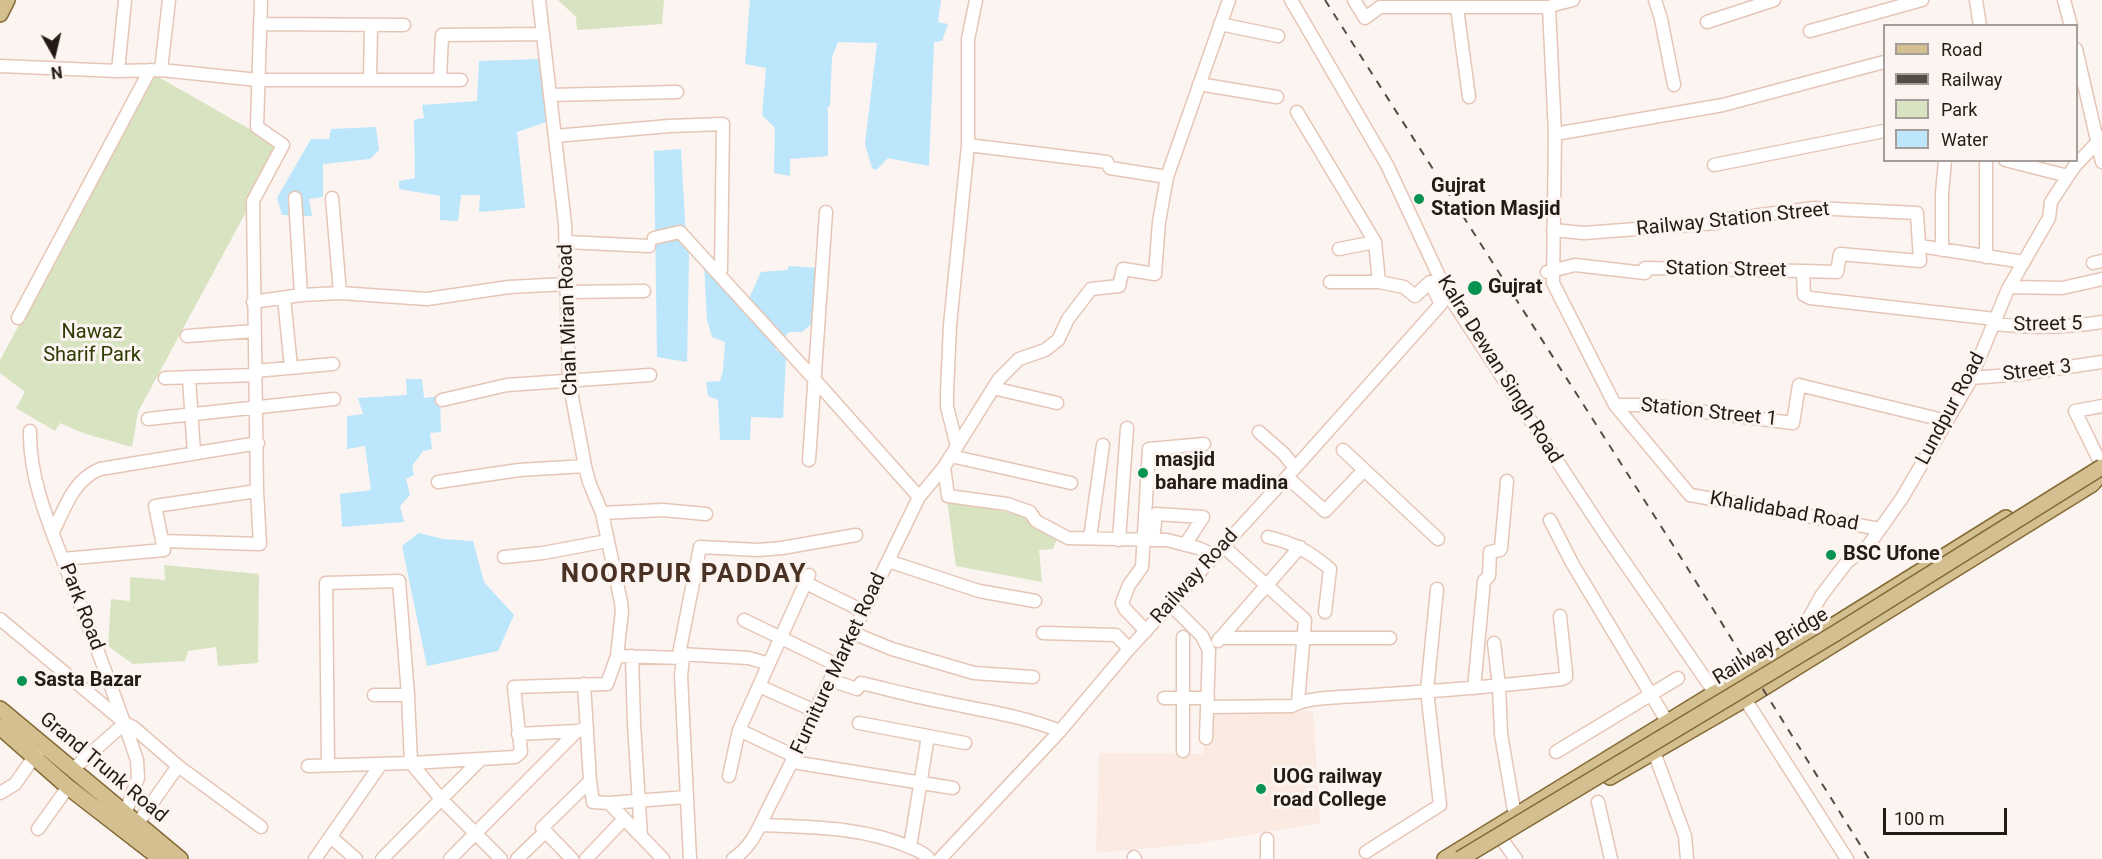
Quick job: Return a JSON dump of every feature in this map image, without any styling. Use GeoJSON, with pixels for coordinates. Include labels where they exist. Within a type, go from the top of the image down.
{"type":"FeatureCollection","features":[{"type":"Feature","properties":{"kind":"main road"},"geometry":{"type":"LineString","coordinates":[[0,14],[7,0]]}},
{"type":"Feature","properties":{"kind":"main road"},"geometry":{"type":"LineString","coordinates":[[1445,859],[1714,693],[1812,639],[2084,470],[2101,467],[2098,477],[2092,484],[1745,699],[1474,859]]}},
{"type":"Feature","properties":{"kind":"main road","name":"Railway Bridge"},"geometry":{"type":"LineString","coordinates":[[1460,859],[1836,633],[2101,467]]}},
{"type":"Feature","properties":{"kind":"main road","name":"Grand Trunk Road"},"geometry":{"type":"LineString","coordinates":[[0,709],[68,787],[158,858]]}},
{"type":"Feature","properties":{"kind":"main road","name":"Grand Trunk Road"},"geometry":{"type":"LineString","coordinates":[[0,727],[72,770],[180,859]]}},
{"type":"Feature","properties":{"kind":"street"},"geometry":{"type":"LineString","coordinates":[[118,71],[125,0]]}},
{"type":"Feature","properties":{"kind":"street"},"geometry":{"type":"LineString","coordinates":[[18,318],[155,70],[169,0]]}},
{"type":"Feature","properties":{"kind":"street"},"geometry":{"type":"LineString","coordinates":[[162,541],[260,544],[253,302],[254,201],[283,145],[256,127],[261,0]]}},
{"type":"Feature","properties":{"kind":"street","name":"Chah Miran Road"},"geometry":{"type":"LineString","coordinates":[[539,0],[563,199],[569,381],[585,466],[602,513],[622,611],[617,656],[607,684],[584,684]]}},
{"type":"Feature","properties":{"kind":"street"},"geometry":{"type":"LineString","coordinates":[[976,0],[968,39],[968,145],[950,325],[947,407],[951,457],[948,496],[1007,504],[1030,512],[1036,522],[1068,538],[1167,540],[1198,548],[1214,555]]}},
{"type":"Feature","properties":{"kind":"street","name":"Furniture Market Road"},"geometry":{"type":"LineString","coordinates":[[733,859],[761,825],[919,497],[951,457],[999,379],[1019,359],[1045,350],[1058,340],[1068,319],[1091,288],[1119,285],[1123,269],[1155,274],[1159,222],[1167,177],[1229,0]]}},
{"type":"Feature","properties":{"kind":"street","name":"Kalra Dewan Singh Road"},"geometry":{"type":"LineString","coordinates":[[1291,0],[1387,165],[1444,299],[1714,693]]}},
{"type":"Feature","properties":{"kind":"street"},"geometry":{"type":"LineString","coordinates":[[1354,0],[1365,18],[1380,7],[1393,4],[1457,8],[1490,4],[1554,4],[1573,0]]}},
{"type":"Feature","properties":{"kind":"street"},"geometry":{"type":"LineString","coordinates":[[1655,0],[1674,85]]}},
{"type":"Feature","properties":{"kind":"street"},"geometry":{"type":"LineString","coordinates":[[1707,22],[1774,0]]}},
{"type":"Feature","properties":{"kind":"street"},"geometry":{"type":"LineString","coordinates":[[1810,32],[1922,0]]}},
{"type":"Feature","properties":{"kind":"street"},"geometry":{"type":"LineString","coordinates":[[1976,0],[1980,24]]}},
{"type":"Feature","properties":{"kind":"street"},"geometry":{"type":"LineString","coordinates":[[2064,0],[2070,24]]}},
{"type":"Feature","properties":{"kind":"street"},"geometry":{"type":"LineString","coordinates":[[1551,275],[1555,134],[1554,4]]}},
{"type":"Feature","properties":{"kind":"street"},"geometry":{"type":"LineString","coordinates":[[1457,8],[1469,97]]}},
{"type":"Feature","properties":{"kind":"street"},"geometry":{"type":"LineString","coordinates":[[260,24],[404,25]]}},
{"type":"Feature","properties":{"kind":"street"},"geometry":{"type":"LineString","coordinates":[[1220,24],[1278,36]]}},
{"type":"Feature","properties":{"kind":"street"},"geometry":{"type":"LineString","coordinates":[[370,80],[371,25]]}},
{"type":"Feature","properties":{"kind":"street"},"geometry":{"type":"LineString","coordinates":[[440,80],[442,35],[543,34]]}},
{"type":"Feature","properties":{"kind":"street"},"geometry":{"type":"LineString","coordinates":[[2078,58],[2089,108],[2099,139],[2102,162]]}},
{"type":"Feature","properties":{"kind":"street"},"geometry":{"type":"LineString","coordinates":[[1555,134],[1723,105],[1883,62]]}},
{"type":"Feature","properties":{"kind":"street"},"geometry":{"type":"LineString","coordinates":[[0,66],[118,71],[155,70],[258,80],[461,80]]}},
{"type":"Feature","properties":{"kind":"street"},"geometry":{"type":"LineString","coordinates":[[1199,84],[1277,97]]}},
{"type":"Feature","properties":{"kind":"street"},"geometry":{"type":"LineString","coordinates":[[550,95],[677,92]]}},
{"type":"Feature","properties":{"kind":"street"},"geometry":{"type":"LineString","coordinates":[[2078,111],[2089,108]]}},
{"type":"Feature","properties":{"kind":"street"},"geometry":{"type":"LineString","coordinates":[[1297,112],[1375,242],[1379,282]]}},
{"type":"Feature","properties":{"kind":"street"},"geometry":{"type":"LineString","coordinates":[[555,136],[669,126],[723,124],[721,270]]}},
{"type":"Feature","properties":{"kind":"street"},"geometry":{"type":"LineString","coordinates":[[1714,165],[1883,130]]}},
{"type":"Feature","properties":{"kind":"street","name":"Lundpur Road"},"geometry":{"type":"LineString","coordinates":[[1812,639],[1807,631],[1809,618],[1821,596],[1847,561],[1868,546],[1902,498],[1971,378],[2010,287],[2049,218],[2051,202],[2068,176],[2099,139]]}},
{"type":"Feature","properties":{"kind":"street"},"geometry":{"type":"LineString","coordinates":[[968,145],[1107,162],[1110,168],[1167,177]]}},
{"type":"Feature","properties":{"kind":"street"},"geometry":{"type":"LineString","coordinates":[[1942,250],[1945,162]]}},
{"type":"Feature","properties":{"kind":"street"},"geometry":{"type":"LineString","coordinates":[[1986,162],[1986,256]]}},
{"type":"Feature","properties":{"kind":"street"},"geometry":{"type":"LineString","coordinates":[[2013,162],[2068,176]]}},
{"type":"Feature","properties":{"kind":"street"},"geometry":{"type":"LineString","coordinates":[[295,198],[301,296]]}},
{"type":"Feature","properties":{"kind":"street"},"geometry":{"type":"LineString","coordinates":[[332,198],[340,293]]}},
{"type":"Feature","properties":{"kind":"street","name":"Railway Station Street"},"geometry":{"type":"LineString","coordinates":[[1553,230],[1584,233],[1716,223],[1722,220],[1814,208],[1915,212],[1918,216],[1920,246]]}},
{"type":"Feature","properties":{"kind":"street"},"geometry":{"type":"LineString","coordinates":[[809,460],[826,212]]}},
{"type":"Feature","properties":{"kind":"street"},"geometry":{"type":"LineString","coordinates":[[566,242],[652,242],[680,232],[919,497]]}},
{"type":"Feature","properties":{"kind":"street"},"geometry":{"type":"LineString","coordinates":[[1339,249],[1375,242]]}},
{"type":"Feature","properties":{"kind":"street"},"geometry":{"type":"LineString","coordinates":[[1803,271],[1837,272],[1840,254],[1920,261],[1920,246],[2024,262]]}},
{"type":"Feature","properties":{"kind":"street","name":"Station Street"},"geometry":{"type":"LineString","coordinates":[[1551,275],[1575,265],[1645,273],[1645,268],[1803,271],[1803,295],[1810,298],[1994,322]]}},
{"type":"Feature","properties":{"kind":"street","name":"Khalidabad Road"},"geometry":{"type":"LineString","coordinates":[[1551,275],[1615,405],[1690,495],[1880,529]]}},
{"type":"Feature","properties":{"kind":"street"},"geometry":{"type":"LineString","coordinates":[[2010,287],[2062,288],[2102,279]]}},
{"type":"Feature","properties":{"kind":"street"},"geometry":{"type":"LineString","coordinates":[[1330,282],[1379,282],[1404,287],[1414,296],[1430,282],[1444,299]]}},
{"type":"Feature","properties":{"kind":"street"},"geometry":{"type":"LineString","coordinates":[[253,302],[340,293],[427,299],[509,287],[644,291]]}},
{"type":"Feature","properties":{"kind":"street"},"geometry":{"type":"LineString","coordinates":[[284,298],[291,367]]}},
{"type":"Feature","properties":{"kind":"street","name":"Railway Road"},"geometry":{"type":"LineString","coordinates":[[940,859],[1060,731],[1129,649],[1291,473],[1444,299]]}},
{"type":"Feature","properties":{"kind":"street","name":"Street 5"},"geometry":{"type":"LineString","coordinates":[[1994,322],[2019,327],[2070,327],[2102,322]]}},
{"type":"Feature","properties":{"kind":"street"},"geometry":{"type":"LineString","coordinates":[[187,336],[254,331]]}},
{"type":"Feature","properties":{"kind":"street","name":"Street 3"},"geometry":{"type":"LineString","coordinates":[[1971,378],[2022,374],[2102,362]]}},
{"type":"Feature","properties":{"kind":"street"},"geometry":{"type":"LineString","coordinates":[[165,378],[255,373],[291,367],[333,364]]}},
{"type":"Feature","properties":{"kind":"street"},"geometry":{"type":"LineString","coordinates":[[442,400],[507,385],[650,375]]}},
{"type":"Feature","properties":{"kind":"street"},"geometry":{"type":"LineString","coordinates":[[189,378],[194,453]]}},
{"type":"Feature","properties":{"kind":"street","name":"Station Street 1"},"geometry":{"type":"LineString","coordinates":[[1615,405],[1649,405],[1793,423],[1799,385],[1947,421]]}},
{"type":"Feature","properties":{"kind":"street"},"geometry":{"type":"LineString","coordinates":[[993,388],[1058,403]]}},
{"type":"Feature","properties":{"kind":"street"},"geometry":{"type":"LineString","coordinates":[[148,419],[334,399]]}},
{"type":"Feature","properties":{"kind":"street"},"geometry":{"type":"LineString","coordinates":[[2101,467],[2075,411],[2102,406]]}},
{"type":"Feature","properties":{"kind":"street"},"geometry":{"type":"LineString","coordinates":[[1119,540],[1127,428]]}},
{"type":"Feature","properties":{"kind":"street","name":"Park Road"},"geometry":{"type":"LineString","coordinates":[[30,431],[33,471],[53,532],[138,760],[138,778],[132,819]]}},
{"type":"Feature","properties":{"kind":"street"},"geometry":{"type":"LineString","coordinates":[[1259,432],[1284,454],[1291,473],[1325,511],[1364,470]]}},
{"type":"Feature","properties":{"kind":"street"},"geometry":{"type":"LineString","coordinates":[[53,532],[75,489],[89,474],[100,469],[258,443]]}},
{"type":"Feature","properties":{"kind":"street"},"geometry":{"type":"LineString","coordinates":[[1147,540],[1149,449],[1204,444]]}},
{"type":"Feature","properties":{"kind":"street"},"geometry":{"type":"LineString","coordinates":[[1090,538],[1103,445]]}},
{"type":"Feature","properties":{"kind":"street"},"geometry":{"type":"LineString","coordinates":[[1343,450],[1438,539]]}},
{"type":"Feature","properties":{"kind":"street"},"geometry":{"type":"LineString","coordinates":[[951,457],[1071,483]]}},
{"type":"Feature","properties":{"kind":"street"},"geometry":{"type":"LineString","coordinates":[[438,482],[519,470],[585,466]]}},
{"type":"Feature","properties":{"kind":"street"},"geometry":{"type":"LineString","coordinates":[[1474,688],[1484,581],[1489,576],[1490,552],[1501,548],[1507,482]]}},
{"type":"Feature","properties":{"kind":"street"},"geometry":{"type":"LineString","coordinates":[[63,559],[164,550],[155,506],[257,491]]}},
{"type":"Feature","properties":{"kind":"street"},"geometry":{"type":"LineString","coordinates":[[602,513],[625,510],[663,510],[706,514]]}},
{"type":"Feature","properties":{"kind":"street"},"geometry":{"type":"LineString","coordinates":[[1146,631],[1122,603],[1129,585],[1142,567],[1147,540],[1156,514],[1203,517],[1185,544]]}},
{"type":"Feature","properties":{"kind":"street"},"geometry":{"type":"LineString","coordinates":[[1550,520],[1572,563],[1668,723]]}},
{"type":"Feature","properties":{"kind":"street"},"geometry":{"type":"LineString","coordinates":[[690,859],[681,656],[700,547],[758,550],[856,535]]}},
{"type":"Feature","properties":{"kind":"street"},"geometry":{"type":"LineString","coordinates":[[1268,537],[1288,541],[1300,547],[1330,569],[1325,612]]}},
{"type":"Feature","properties":{"kind":"street"},"geometry":{"type":"LineString","coordinates":[[504,556],[543,553],[607,541]]}},
{"type":"Feature","properties":{"kind":"street"},"geometry":{"type":"LineString","coordinates":[[1223,546],[1305,620],[1298,702]]}},
{"type":"Feature","properties":{"kind":"street"},"geometry":{"type":"LineString","coordinates":[[1209,651],[1300,547]]}},
{"type":"Feature","properties":{"kind":"street"},"geometry":{"type":"LineString","coordinates":[[888,561],[979,591],[1035,601]]}},
{"type":"Feature","properties":{"kind":"street"},"geometry":{"type":"LineString","coordinates":[[729,776],[739,730],[807,579],[863,611]]}},
{"type":"Feature","properties":{"kind":"street"},"geometry":{"type":"LineString","coordinates":[[328,765],[326,583],[399,581],[411,763],[442,800],[501,859]]}},
{"type":"Feature","properties":{"kind":"street"},"geometry":{"type":"LineString","coordinates":[[1366,852],[1440,805],[1427,691],[1437,590]]}},
{"type":"Feature","properties":{"kind":"street"},"geometry":{"type":"LineString","coordinates":[[1170,604],[1202,636],[1209,651],[1206,738]]}},
{"type":"Feature","properties":{"kind":"street"},"geometry":{"type":"LineString","coordinates":[[1164,698],[1183,698],[1208,703],[1292,706],[1298,702],[1562,679],[1566,677],[1560,616]]}},
{"type":"Feature","properties":{"kind":"street"},"geometry":{"type":"LineString","coordinates":[[0,619],[125,723],[133,727],[177,766],[261,827]]}},
{"type":"Feature","properties":{"kind":"street"},"geometry":{"type":"LineString","coordinates":[[744,620],[837,665]]}},
{"type":"Feature","properties":{"kind":"street"},"geometry":{"type":"LineString","coordinates":[[853,633],[892,649],[975,673],[1033,676]]}},
{"type":"Feature","properties":{"kind":"street"},"geometry":{"type":"LineString","coordinates":[[1043,633],[1116,635],[1129,649]]}},
{"type":"Feature","properties":{"kind":"street"},"geometry":{"type":"LineString","coordinates":[[1168,637],[1202,636]]}},
{"type":"Feature","properties":{"kind":"street"},"geometry":{"type":"LineString","coordinates":[[1183,637],[1183,751]]}},
{"type":"Feature","properties":{"kind":"street"},"geometry":{"type":"LineString","coordinates":[[1220,638],[1390,638]]}},
{"type":"Feature","properties":{"kind":"street"},"geometry":{"type":"LineString","coordinates":[[1494,643],[1501,734],[1515,816]]}},
{"type":"Feature","properties":{"kind":"street"},"geometry":{"type":"LineString","coordinates":[[617,656],[749,658],[769,664]]}},
{"type":"Feature","properties":{"kind":"street"},"geometry":{"type":"LineString","coordinates":[[632,656],[641,836]]}},
{"type":"Feature","properties":{"kind":"street"},"geometry":{"type":"LineString","coordinates":[[1556,752],[1678,678]]}},
{"type":"Feature","properties":{"kind":"street"},"geometry":{"type":"LineString","coordinates":[[830,680],[857,688],[861,683],[1024,718],[1060,731]]}},
{"type":"Feature","properties":{"kind":"street"},"geometry":{"type":"LineString","coordinates":[[308,766],[515,757],[520,752],[514,687],[584,684],[582,730],[594,802],[609,803],[687,797]]}},
{"type":"Feature","properties":{"kind":"street"},"geometry":{"type":"LineString","coordinates":[[759,686],[815,711]]}},
{"type":"Feature","properties":{"kind":"street"},"geometry":{"type":"LineString","coordinates":[[374,695],[408,695]]}},
{"type":"Feature","properties":{"kind":"street"},"geometry":{"type":"LineString","coordinates":[[1745,699],[1847,859]]}},
{"type":"Feature","properties":{"kind":"street"},"geometry":{"type":"LineString","coordinates":[[72,770],[125,723]]}},
{"type":"Feature","properties":{"kind":"street"},"geometry":{"type":"LineString","coordinates":[[859,723],[965,743]]}},
{"type":"Feature","properties":{"kind":"street"},"geometry":{"type":"LineString","coordinates":[[518,734],[582,730]]}},
{"type":"Feature","properties":{"kind":"street"},"geometry":{"type":"LineString","coordinates":[[450,859],[582,730]]}},
{"type":"Feature","properties":{"kind":"street"},"geometry":{"type":"LineString","coordinates":[[739,730],[790,754],[793,762],[953,788]]}},
{"type":"Feature","properties":{"kind":"street"},"geometry":{"type":"LineString","coordinates":[[910,847],[928,736]]}},
{"type":"Feature","properties":{"kind":"street"},"geometry":{"type":"LineString","coordinates":[[0,793],[15,784],[39,751]]}},
{"type":"Feature","properties":{"kind":"street"},"geometry":{"type":"LineString","coordinates":[[1654,752],[1685,836],[1687,859]]}},
{"type":"Feature","properties":{"kind":"street"},"geometry":{"type":"LineString","coordinates":[[382,859],[481,759]]}},
{"type":"Feature","properties":{"kind":"street"},"geometry":{"type":"LineString","coordinates":[[315,859],[332,838],[381,764]]}},
{"type":"Feature","properties":{"kind":"street"},"geometry":{"type":"LineString","coordinates":[[132,819],[177,766]]}},
{"type":"Feature","properties":{"kind":"street"},"geometry":{"type":"LineString","coordinates":[[572,859],[542,827],[590,781]]}},
{"type":"Feature","properties":{"kind":"street"},"geometry":{"type":"LineString","coordinates":[[38,830],[68,787]]}},
{"type":"Feature","properties":{"kind":"street"},"geometry":{"type":"LineString","coordinates":[[1598,802],[1611,859]]}},
{"type":"Feature","properties":{"kind":"street"},"geometry":{"type":"LineString","coordinates":[[609,803],[641,836],[657,857]]}},
{"type":"Feature","properties":{"kind":"street"},"geometry":{"type":"LineString","coordinates":[[586,859],[624,819]]}},
{"type":"Feature","properties":{"kind":"street"},"geometry":{"type":"LineString","coordinates":[[761,825],[832,828],[893,840],[926,855],[929,859]]}},
{"type":"Feature","properties":{"kind":"street"},"geometry":{"type":"LineString","coordinates":[[518,859],[545,832]]}},
{"type":"Feature","properties":{"kind":"street"},"geometry":{"type":"LineString","coordinates":[[332,838],[356,859]]}},
{"type":"Feature","properties":{"kind":"street"},"geometry":{"type":"LineString","coordinates":[[1267,838],[1267,859]]}},
{"type":"Feature","properties":{"kind":"street"},"geometry":{"type":"LineString","coordinates":[[1503,841],[1516,859]]}},
{"type":"Feature","properties":{"kind":"shaded area"},"geometry":{"type":"Polygon","coordinates":[[[1209,709],[1313,711],[1320,823],[1204,843],[1096,853],[1099,753],[1203,754],[1209,709]]]}},
{"type":"Feature","properties":{"kind":"green space"},"geometry":{"type":"Polygon","coordinates":[[[558,0],[664,0],[662,24],[577,30],[576,17],[558,0]]]}},
{"type":"Feature","properties":{"kind":"green space","name":"Nawaz Sharif Park"},"geometry":{"type":"Polygon","coordinates":[[[155,75],[281,147],[138,412],[132,447],[83,433],[60,423],[55,431],[16,408],[25,392],[0,373],[0,360],[155,75]]]}},
{"type":"Feature","properties":{"kind":"green space"},"geometry":{"type":"Polygon","coordinates":[[[947,500],[1030,517],[1057,538],[1053,549],[1039,550],[1042,582],[956,566],[947,500]]]}},
{"type":"Feature","properties":{"kind":"green space"},"geometry":{"type":"Polygon","coordinates":[[[164,565],[259,574],[258,663],[218,666],[216,647],[188,651],[185,661],[133,664],[108,646],[111,599],[130,601],[130,577],[165,580],[164,565]]]}},
{"type":"Feature","properties":{"kind":"water"},"geometry":{"type":"Polygon","coordinates":[[[750,0],[941,0],[938,22],[948,24],[942,41],[934,42],[929,166],[888,158],[876,170],[872,168],[865,144],[877,43],[838,42],[832,57],[830,105],[827,109],[828,156],[790,159],[790,176],[774,173],[775,128],[762,115],[766,68],[745,64],[750,0]]]}},
{"type":"Feature","properties":{"kind":"water"},"geometry":{"type":"Polygon","coordinates":[[[541,59],[549,121],[517,132],[525,208],[479,212],[480,195],[461,195],[458,221],[440,220],[440,196],[399,189],[399,181],[415,178],[414,120],[424,118],[422,105],[477,101],[479,61],[541,59]]]}},
{"type":"Feature","properties":{"kind":"water"},"geometry":{"type":"Polygon","coordinates":[[[376,127],[379,150],[370,159],[323,164],[323,197],[309,199],[312,216],[282,215],[277,198],[311,139],[329,139],[331,129],[376,127]]]}},
{"type":"Feature","properties":{"kind":"water"},"geometry":{"type":"Polygon","coordinates":[[[681,149],[689,256],[687,362],[657,357],[654,151],[681,149]]]}},
{"type":"Feature","properties":{"kind":"water"},"geometry":{"type":"Polygon","coordinates":[[[704,264],[745,307],[761,272],[787,270],[789,266],[820,268],[814,322],[802,332],[789,332],[775,349],[786,357],[783,418],[751,417],[750,440],[720,440],[718,400],[708,396],[706,382],[720,381],[725,342],[712,337],[707,320],[704,264]]]}},
{"type":"Feature","properties":{"kind":"water"},"geometry":{"type":"Polygon","coordinates":[[[406,379],[422,379],[424,398],[440,396],[441,432],[430,433],[432,449],[423,451],[412,466],[414,475],[406,479],[410,495],[400,506],[404,522],[342,527],[340,494],[371,490],[365,446],[347,449],[347,416],[363,414],[358,398],[407,395],[406,379]]]}},
{"type":"Feature","properties":{"kind":"water"},"geometry":{"type":"Polygon","coordinates":[[[419,533],[443,539],[473,541],[484,582],[514,615],[498,651],[427,666],[402,546],[419,533]]]}},
{"type":"Feature","properties":{"kind":"railway"},"geometry":{"type":"LineString","coordinates":[[1325,0],[1673,545],[1869,859]]}},
{"type":"Feature","properties":{"kind":"place","name":"Gujrat Station Masjid"},"geometry":{"type":"Point","coordinates":[1419,199]}},
{"type":"Feature","properties":{"kind":"place","name":"Gujrat"},"geometry":{"type":"Point","coordinates":[1475,288]}},
{"type":"Feature","properties":{"kind":"place","name":"masjid bahare madina"},"geometry":{"type":"Point","coordinates":[1143,473]}},
{"type":"Feature","properties":{"kind":"place","name":"BSC Ufone"},"geometry":{"type":"Point","coordinates":[1831,555]}},
{"type":"Feature","properties":{"kind":"place","name":"Sasta Bazar"},"geometry":{"type":"Point","coordinates":[22,681]}},
{"type":"Feature","properties":{"kind":"place","name":"UOG railway road College"},"geometry":{"type":"Point","coordinates":[1261,789]}},
{"type":"Feature","properties":{"kind":"district","name":"NOORPUR PADDAY"},"geometry":{"type":"Point","coordinates":[684,575]}}]}
